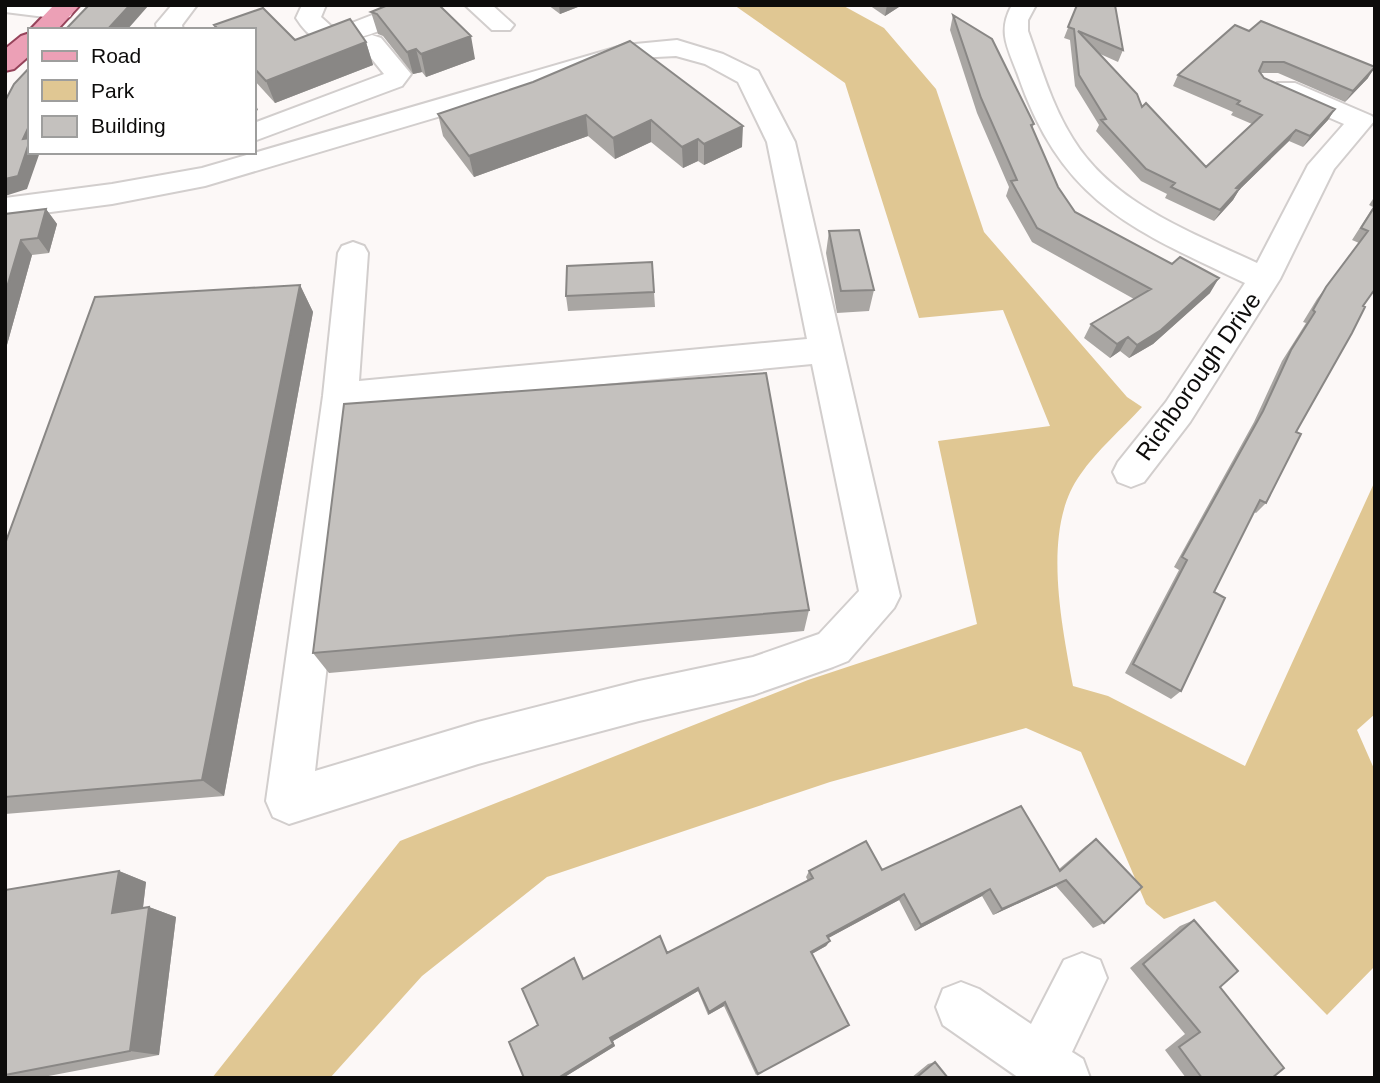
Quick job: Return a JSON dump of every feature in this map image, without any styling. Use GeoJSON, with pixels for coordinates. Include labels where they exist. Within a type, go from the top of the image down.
{"type":"FeatureCollection","features":[{"type":"Feature","properties":{"kind":"main road"},"geometry":{"type":"LineString","coordinates":[[44,28],[64,9]]}},
{"type":"Feature","properties":{"kind":"main road"},"geometry":{"type":"LineString","coordinates":[[5,63],[28,43]]}},
{"type":"Feature","properties":{"kind":"street"},"geometry":{"type":"LineString","coordinates":[[7,5],[64,9]]}},
{"type":"Feature","properties":{"kind":"street"},"geometry":{"type":"LineString","coordinates":[[170,28],[169,24],[185,5]]}},
{"type":"Feature","properties":{"kind":"street"},"geometry":{"type":"LineString","coordinates":[[314,5],[308,18],[326,34],[347,33],[421,5]]}},
{"type":"Feature","properties":{"kind":"street"},"geometry":{"type":"LineString","coordinates":[[477,5],[501,25]]}},
{"type":"Feature","properties":{"kind":"street","name":"Richborough Drive"},"geometry":{"type":"LineString","coordinates":[[1024,5],[1016,20],[1015,31],[1062,145],[1081,168],[1114,203],[1264,279]]}},
{"type":"Feature","properties":{"kind":"street"},"geometry":{"type":"LineString","coordinates":[[256,133],[393,80],[398,74],[372,43]]}},
{"type":"Feature","properties":{"kind":"street"},"geometry":{"type":"LineString","coordinates":[[5,208],[112,194],[218,173],[635,50],[677,48],[714,59],[748,76],[781,142],[880,596],[833,648],[753,676],[639,701],[478,743],[289,801],[340,396],[353,253]]}},
{"type":"Feature","properties":{"kind":"street","name":"Richborough Drive"},"geometry":{"type":"LineString","coordinates":[[1131,472],[1178,412],[1264,279],[1322,165],[1369,125],[1268,81]]}},
{"type":"Feature","properties":{"kind":"street"},"geometry":{"type":"LineString","coordinates":[[112,194],[126,182],[200,154]]}},
{"type":"Feature","properties":{"kind":"street"},"geometry":{"type":"LineString","coordinates":[[340,396],[826,350]]}},
{"type":"Feature","properties":{"kind":"street"},"geometry":{"type":"LineString","coordinates":[[961,1007],[1052,1069],[1082,978]]}},
{"type":"Feature","properties":{"kind":"green space"},"geometry":{"type":"Polygon","coordinates":[[[734,5],[842,5],[884,28],[936,89],[984,232],[1127,397],[1142,407],[1080,475],[1068,497],[1061,522],[1058,549],[1060,607],[1073,686],[1108,696],[1245,766],[1375,481],[1375,714],[1357,730],[1375,771],[1375,966],[1327,1015],[1215,901],[1164,919],[1146,904],[1081,752],[1026,728],[830,782],[547,877],[422,976],[330,1078],[212,1078],[400,841],[808,680],[977,624],[938,441],[1050,426],[1003,310],[919,318],[845,83],[734,5]]]}},
{"type":"Feature","properties":{"kind":"building"},"geometry":{"type":"Polygon","coordinates":[[[89,5],[130,5],[109,28],[67,28],[89,5]]]}},
{"type":"Feature","properties":{"kind":"building"},"geometry":{"type":"Polygon","coordinates":[[[388,5],[439,5],[471,36],[421,54],[416,49],[407,52],[377,14],[371,12],[388,5]]]}},
{"type":"Feature","properties":{"kind":"building"},"geometry":{"type":"Polygon","coordinates":[[[1077,5],[1115,5],[1123,50],[1078,31],[1137,94],[1142,107],[1146,103],[1206,167],[1262,115],[1237,104],[1240,101],[1178,75],[1235,25],[1249,31],[1261,21],[1375,67],[1353,91],[1284,62],[1263,62],[1259,71],[1264,78],[1335,109],[1310,136],[1296,130],[1236,188],[1239,189],[1220,210],[1171,187],[1175,183],[1146,169],[1101,120],[1106,119],[1079,75],[1074,29],[1068,27],[1077,5]]]}},
{"type":"Feature","properties":{"kind":"building"},"geometry":{"type":"Polygon","coordinates":[[[263,8],[295,40],[350,19],[366,42],[266,81],[256,70],[256,28],[217,28],[214,25],[263,8]]]}},
{"type":"Feature","properties":{"kind":"building"},"geometry":{"type":"Polygon","coordinates":[[[953,15],[992,39],[1034,124],[1031,125],[1058,187],[1075,212],[1172,264],[1180,257],[1219,278],[1161,330],[1137,345],[1128,337],[1117,344],[1091,324],[1151,289],[1037,228],[1011,181],[1017,180],[981,98],[953,15]]]}},
{"type":"Feature","properties":{"kind":"building"},"geometry":{"type":"Polygon","coordinates":[[[630,41],[743,126],[704,144],[698,139],[682,147],[651,120],[613,138],[586,115],[469,156],[438,114],[533,82],[630,41]]]}},
{"type":"Feature","properties":{"kind":"building"},"geometry":{"type":"Polygon","coordinates":[[[28,69],[28,128],[23,139],[28,138],[28,146],[18,176],[5,179],[5,101],[14,84],[28,69]]]}},
{"type":"Feature","properties":{"kind":"building"},"geometry":{"type":"Polygon","coordinates":[[[1375,206],[1375,289],[1363,306],[1365,307],[1352,333],[1296,432],[1301,434],[1266,503],[1260,500],[1214,592],[1225,598],[1181,691],[1133,664],[1187,560],[1182,557],[1263,411],[1291,350],[1315,312],[1313,310],[1326,287],[1368,231],[1361,228],[1375,206]]]}},
{"type":"Feature","properties":{"kind":"building"},"geometry":{"type":"Polygon","coordinates":[[[46,209],[38,238],[21,240],[5,294],[5,214],[46,209]]]}},
{"type":"Feature","properties":{"kind":"building"},"geometry":{"type":"Polygon","coordinates":[[[859,230],[874,290],[841,291],[829,231],[859,230]]]}},
{"type":"Feature","properties":{"kind":"building"},"geometry":{"type":"Polygon","coordinates":[[[652,262],[654,292],[566,296],[567,266],[652,262]]]}},
{"type":"Feature","properties":{"kind":"building"},"geometry":{"type":"Polygon","coordinates":[[[300,285],[202,780],[5,797],[5,544],[95,297],[300,285]]]}},
{"type":"Feature","properties":{"kind":"building"},"geometry":{"type":"Polygon","coordinates":[[[766,373],[809,610],[313,653],[344,404],[766,373]]]}},
{"type":"Feature","properties":{"kind":"building"},"geometry":{"type":"Polygon","coordinates":[[[1021,806],[1060,871],[1096,839],[1142,887],[1104,923],[1066,880],[1002,909],[990,889],[921,925],[904,894],[827,936],[830,941],[811,952],[849,1025],[758,1074],[725,1002],[709,1012],[698,988],[610,1038],[613,1044],[558,1078],[524,1078],[509,1042],[538,1025],[522,989],[574,958],[583,979],[660,936],[667,953],[813,878],[809,871],[866,841],[882,870],[1021,806]]]}},
{"type":"Feature","properties":{"kind":"building"},"geometry":{"type":"Polygon","coordinates":[[[119,871],[112,913],[149,907],[130,1051],[5,1075],[5,890],[119,871]]]}},
{"type":"Feature","properties":{"kind":"building"},"geometry":{"type":"Polygon","coordinates":[[[1194,920],[1238,971],[1220,987],[1284,1068],[1272,1078],[1202,1078],[1179,1047],[1200,1032],[1143,964],[1194,920]]]}},
{"type":"Feature","properties":{"kind":"building"},"geometry":{"type":"Polygon","coordinates":[[[935,1062],[948,1078],[916,1078],[935,1062]]]}}]}
